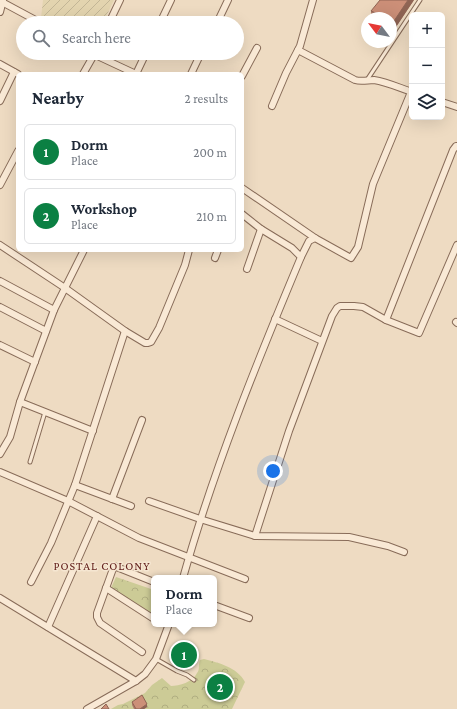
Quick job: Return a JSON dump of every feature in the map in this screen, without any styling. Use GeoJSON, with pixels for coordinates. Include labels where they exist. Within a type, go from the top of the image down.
{"type":"FeatureCollection","features":[{"type":"Feature","properties":{"kind":"street"},"geometry":{"type":"LineString","coordinates":[[113,16],[120,0]]}},
{"type":"Feature","properties":{"kind":"street"},"geometry":{"type":"LineString","coordinates":[[163,16],[171,0]]}},
{"type":"Feature","properties":{"kind":"street"},"geometry":{"type":"LineString","coordinates":[[220,16],[228,0]]}},
{"type":"Feature","properties":{"kind":"street"},"geometry":{"type":"LineString","coordinates":[[272,106],[286,73],[300,46],[313,0]]}},
{"type":"Feature","properties":{"kind":"street"},"geometry":{"type":"LineString","coordinates":[[0,12],[2,1],[29,16]]}},
{"type":"Feature","properties":{"kind":"street"},"geometry":{"type":"LineString","coordinates":[[244,72],[256,48]]}},
{"type":"Feature","properties":{"kind":"street"},"geometry":{"type":"LineString","coordinates":[[298,50],[355,80],[373,80],[409,91]]}},
{"type":"Feature","properties":{"kind":"street"},"geometry":{"type":"LineString","coordinates":[[84,72],[90,60]]}},
{"type":"Feature","properties":{"kind":"street"},"geometry":{"type":"LineString","coordinates":[[106,60],[132,72]]}},
{"type":"Feature","properties":{"kind":"street"},"geometry":{"type":"LineString","coordinates":[[137,72],[143,60]]}},
{"type":"Feature","properties":{"kind":"street"},"geometry":{"type":"LineString","coordinates":[[192,72],[198,60]]}},
{"type":"Feature","properties":{"kind":"street"},"geometry":{"type":"LineString","coordinates":[[0,64],[16,73],[0,101]]}},
{"type":"Feature","properties":{"kind":"street"},"geometry":{"type":"LineString","coordinates":[[244,189],[315,238],[351,258],[358,247],[373,184],[409,99]]}},
{"type":"Feature","properties":{"kind":"street"},"geometry":{"type":"LineString","coordinates":[[445,103],[457,107]]}},
{"type":"Feature","properties":{"kind":"street"},"geometry":{"type":"LineString","coordinates":[[386,320],[453,150],[457,146]]}},
{"type":"Feature","properties":{"kind":"street"},"geometry":{"type":"LineString","coordinates":[[0,185],[16,155]]}},
{"type":"Feature","properties":{"kind":"street"},"geometry":{"type":"LineString","coordinates":[[244,216],[261,229],[292,248],[302,257]]}},
{"type":"Feature","properties":{"kind":"street"},"geometry":{"type":"LineString","coordinates":[[247,269],[261,229]]}},
{"type":"Feature","properties":{"kind":"street"},"geometry":{"type":"LineString","coordinates":[[184,575],[200,519],[248,387],[275,319],[309,241],[315,238]]}},
{"type":"Feature","properties":{"kind":"street"},"geometry":{"type":"LineString","coordinates":[[0,245],[65,288],[125,331],[145,343],[151,342],[159,328],[185,265],[188,252]]}},
{"type":"Feature","properties":{"kind":"street"},"geometry":{"type":"LineString","coordinates":[[255,536],[289,431],[322,341],[332,316],[337,308],[340,306],[364,307],[386,320],[419,333],[457,245]]}},
{"type":"Feature","properties":{"kind":"street"},"geometry":{"type":"LineString","coordinates":[[0,454],[10,437],[20,402],[54,310],[83,252]]}},
{"type":"Feature","properties":{"kind":"street"},"geometry":{"type":"LineString","coordinates":[[215,258],[217,252]]}},
{"type":"Feature","properties":{"kind":"street"},"geometry":{"type":"LineString","coordinates":[[0,281],[54,310]]}},
{"type":"Feature","properties":{"kind":"street"},"geometry":{"type":"LineString","coordinates":[[0,307],[46,331]]}},
{"type":"Feature","properties":{"kind":"street"},"geometry":{"type":"LineString","coordinates":[[275,319],[322,341]]}},
{"type":"Feature","properties":{"kind":"street"},"geometry":{"type":"LineString","coordinates":[[31,582],[51,543],[75,485],[125,331]]}},
{"type":"Feature","properties":{"kind":"street"},"geometry":{"type":"LineString","coordinates":[[0,345],[35,362]]}},
{"type":"Feature","properties":{"kind":"street"},"geometry":{"type":"LineString","coordinates":[[20,402],[93,431]]}},
{"type":"Feature","properties":{"kind":"street"},"geometry":{"type":"LineString","coordinates":[[112,499],[142,420]]}},
{"type":"Feature","properties":{"kind":"street"},"geometry":{"type":"LineString","coordinates":[[0,472],[68,501],[139,538],[245,580]]}},
{"type":"Feature","properties":{"kind":"street"},"geometry":{"type":"LineString","coordinates":[[75,485],[131,506]]}},
{"type":"Feature","properties":{"kind":"street"},"geometry":{"type":"LineString","coordinates":[[149,501],[255,536],[348,537],[388,546],[404,552]]}},
{"type":"Feature","properties":{"kind":"street"},"geometry":{"type":"LineString","coordinates":[[48,627],[96,516]]}},
{"type":"Feature","properties":{"kind":"street"},"geometry":{"type":"LineString","coordinates":[[142,652],[98,620],[97,613],[114,566],[151,581]]}},
{"type":"Feature","properties":{"kind":"street"},"geometry":{"type":"LineString","coordinates":[[106,588],[151,617]]}},
{"type":"Feature","properties":{"kind":"street"},"geometry":{"type":"LineString","coordinates":[[0,598],[136,681]]}},
{"type":"Feature","properties":{"kind":"street"},"geometry":{"type":"LineString","coordinates":[[217,606],[249,618]]}},
{"type":"Feature","properties":{"kind":"street"},"geometry":{"type":"LineString","coordinates":[[86,709],[136,681],[145,674],[156,659],[168,627]]}},
{"type":"Feature","properties":{"kind":"lane"},"geometry":{"type":"LineString","coordinates":[[366,81],[420,0]]}},
{"type":"Feature","properties":{"kind":"lane"},"geometry":{"type":"LineString","coordinates":[[30,462],[45,412]]}},
{"type":"Feature","properties":{"kind":"lane"},"geometry":{"type":"LineString","coordinates":[[156,659],[194,680]]}},
{"type":"Feature","properties":{"kind":"shaded area"},"geometry":{"type":"Polygon","coordinates":[[[43,0],[114,0],[106,16],[41,16],[43,0]]]}},
{"type":"Feature","properties":{"kind":"green space"},"geometry":{"type":"Polygon","coordinates":[[[116,577],[151,589],[151,614],[111,588],[116,577]]]}},
{"type":"Feature","properties":{"kind":"green space"},"geometry":{"type":"Polygon","coordinates":[[[204,659],[227,666],[242,677],[245,682],[232,709],[111,709],[145,693],[152,685],[162,678],[171,686],[189,681],[198,672],[200,660],[204,659]]]}},
{"type":"Feature","properties":{"kind":"building"},"geometry":{"type":"Polygon","coordinates":[[[380,0],[408,0],[397,16],[397,12],[371,11],[380,0]]]}},
{"type":"Feature","properties":{"kind":"building"},"geometry":{"type":"Polygon","coordinates":[[[180,642],[191,645],[187,657],[177,652],[180,642]]]}},
{"type":"Feature","properties":{"kind":"building"},"geometry":{"type":"Polygon","coordinates":[[[217,673],[228,677],[224,689],[212,685],[217,673]]]}},
{"type":"Feature","properties":{"kind":"building"},"geometry":{"type":"Polygon","coordinates":[[[142,695],[147,704],[140,709],[136,709],[132,702],[142,695]]]}},
{"type":"Feature","properties":{"kind":"building"},"geometry":{"type":"Polygon","coordinates":[[[106,704],[109,709],[101,709],[106,704]]]}},
{"type":"Feature","properties":{"kind":"place","name":"Dorm"},"geometry":{"type":"Point","coordinates":[184,655]}},
{"type":"Feature","properties":{"kind":"place","name":"Workshop"},"geometry":{"type":"Point","coordinates":[220,687]}},
{"type":"Feature","properties":{"kind":"district","name":"POSTAL COLONY"},"geometry":{"type":"Point","coordinates":[102,566]}}]}
